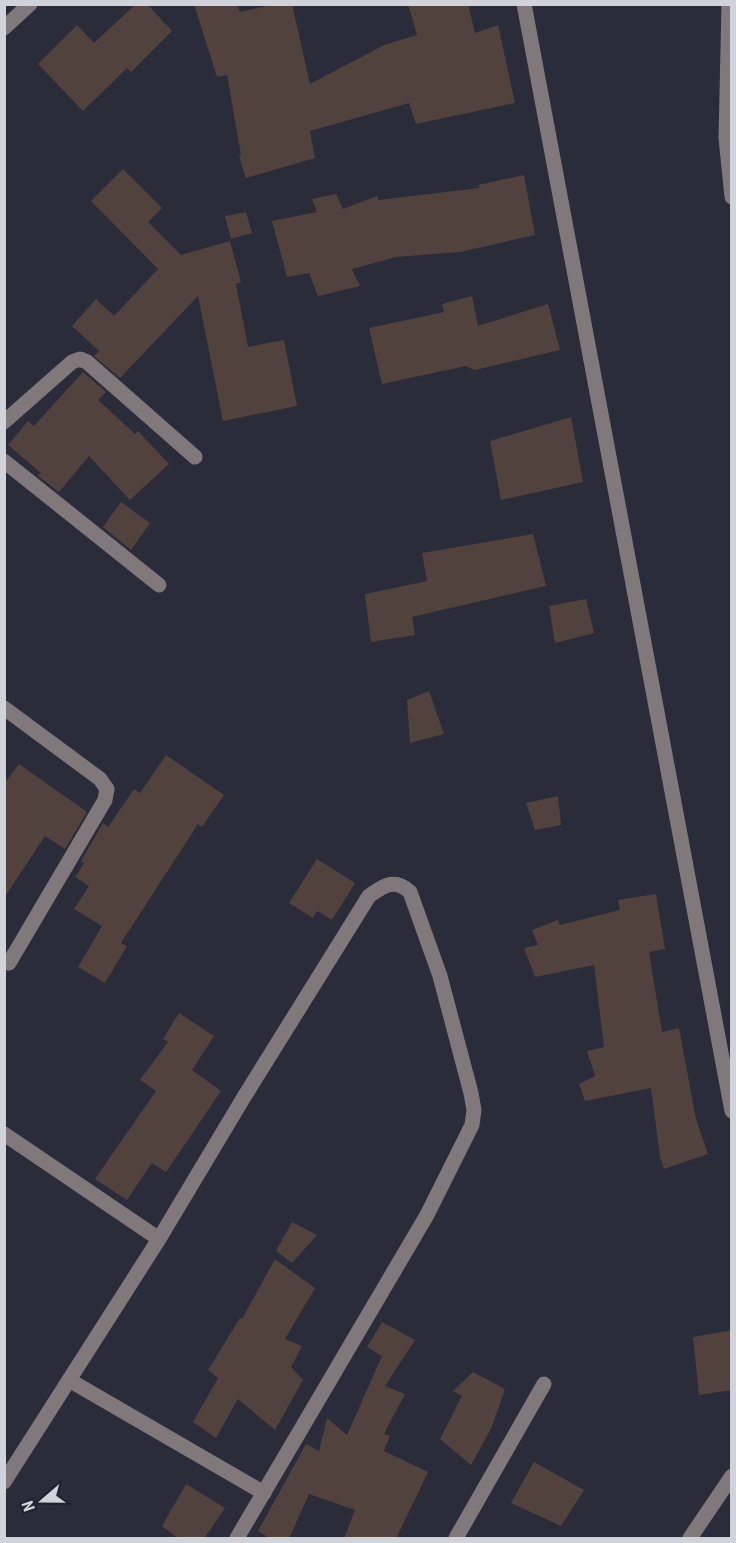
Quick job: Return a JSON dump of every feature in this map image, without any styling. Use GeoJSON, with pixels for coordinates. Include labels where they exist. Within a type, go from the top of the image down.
{"type":"FeatureCollection","features":[{"type":"Feature","properties":{"kind":"street"},"geometry":{"type":"LineString","coordinates":[[4,28],[30,4]]}},
{"type":"Feature","properties":{"kind":"street"},"geometry":{"type":"LineString","coordinates":[[524,4],[732,1111]]}},
{"type":"Feature","properties":{"kind":"street"},"geometry":{"type":"LineString","coordinates":[[729,4],[726,138],[732,198]]}},
{"type":"Feature","properties":{"kind":"street"},"geometry":{"type":"LineString","coordinates":[[4,422],[72,362],[80,359],[87,362],[195,457]]}},
{"type":"Feature","properties":{"kind":"street"},"geometry":{"type":"LineString","coordinates":[[4,461],[159,585]]}},
{"type":"Feature","properties":{"kind":"street"},"geometry":{"type":"LineString","coordinates":[[4,708],[100,779],[107,789],[105,800],[9,963]]}},
{"type":"Feature","properties":{"kind":"street"},"geometry":{"type":"LineString","coordinates":[[4,1482],[159,1239],[369,896],[385,886],[403,884],[410,892],[440,976],[471,1093],[474,1110],[472,1125],[427,1215],[237,1539]]}},
{"type":"Feature","properties":{"kind":"street"},"geometry":{"type":"LineString","coordinates":[[4,1134],[159,1239]]}},
{"type":"Feature","properties":{"kind":"street"},"geometry":{"type":"LineString","coordinates":[[69,1380],[264,1493]]}},
{"type":"Feature","properties":{"kind":"street"},"geometry":{"type":"LineString","coordinates":[[456,1539],[544,1384]]}},
{"type":"Feature","properties":{"kind":"street"},"geometry":{"type":"LineString","coordinates":[[690,1539],[732,1476]]}},
{"type":"Feature","properties":{"kind":"building"},"geometry":{"type":"Polygon","coordinates":[[[136,4],[147,4],[172,31],[131,72],[127,68],[83,111],[38,64],[77,25],[94,43],[136,4]]]}},
{"type":"Feature","properties":{"kind":"building"},"geometry":{"type":"Polygon","coordinates":[[[194,4],[237,4],[240,12],[276,4],[292,4],[310,84],[384,45],[417,35],[408,4],[468,4],[475,33],[498,25],[515,103],[416,124],[409,103],[310,131],[315,158],[246,178],[239,156],[241,155],[227,75],[217,77],[194,4]]]}},
{"type":"Feature","properties":{"kind":"building"},"geometry":{"type":"Polygon","coordinates":[[[123,169],[162,208],[148,222],[181,255],[230,241],[241,282],[236,284],[248,347],[284,340],[297,406],[223,421],[198,296],[120,378],[94,356],[99,351],[72,326],[96,299],[114,316],[158,269],[91,201],[123,169]]]}},
{"type":"Feature","properties":{"kind":"building"},"geometry":{"type":"Polygon","coordinates":[[[524,175],[535,235],[460,252],[396,257],[352,269],[360,286],[318,296],[309,273],[287,277],[272,221],[317,212],[312,199],[336,194],[343,209],[377,196],[378,200],[480,188],[478,185],[524,175]]]}},
{"type":"Feature","properties":{"kind":"building"},"geometry":{"type":"Polygon","coordinates":[[[246,212],[252,233],[231,239],[225,216],[246,212]]]}},
{"type":"Feature","properties":{"kind":"building"},"geometry":{"type":"Polygon","coordinates":[[[472,296],[478,326],[548,304],[560,350],[475,370],[466,366],[382,384],[369,328],[444,312],[442,304],[472,296]]]}},
{"type":"Feature","properties":{"kind":"building"},"geometry":{"type":"Polygon","coordinates":[[[83,372],[106,392],[98,400],[135,434],[138,431],[169,464],[130,500],[89,456],[59,492],[38,476],[41,473],[8,445],[28,421],[34,426],[83,372]]]}},
{"type":"Feature","properties":{"kind":"building"},"geometry":{"type":"Polygon","coordinates":[[[571,417],[583,482],[501,500],[490,441],[571,417]]]}},
{"type":"Feature","properties":{"kind":"building"},"geometry":{"type":"Polygon","coordinates":[[[121,502],[150,523],[131,550],[103,527],[121,502]]]}},
{"type":"Feature","properties":{"kind":"building"},"geometry":{"type":"Polygon","coordinates":[[[533,534],[546,586],[412,617],[415,635],[371,642],[365,594],[427,581],[422,553],[533,534]]]}},
{"type":"Feature","properties":{"kind":"building"},"geometry":{"type":"Polygon","coordinates":[[[586,599],[594,633],[555,643],[549,606],[586,599]]]}},
{"type":"Feature","properties":{"kind":"building"},"geometry":{"type":"Polygon","coordinates":[[[429,691],[444,734],[410,743],[407,700],[429,691]]]}},
{"type":"Feature","properties":{"kind":"building"},"geometry":{"type":"Polygon","coordinates":[[[166,755],[224,795],[202,827],[198,824],[121,943],[127,946],[105,983],[78,967],[102,926],[74,909],[89,886],[75,877],[84,863],[81,861],[103,823],[108,827],[134,789],[140,793],[166,755]]]}},
{"type":"Feature","properties":{"kind":"building"},"geometry":{"type":"Polygon","coordinates":[[[19,764],[87,812],[65,849],[45,836],[4,898],[4,784],[19,764]]]}},
{"type":"Feature","properties":{"kind":"building"},"geometry":{"type":"Polygon","coordinates":[[[558,796],[561,825],[535,830],[526,803],[558,796]]]}},
{"type":"Feature","properties":{"kind":"building"},"geometry":{"type":"Polygon","coordinates":[[[317,859],[355,883],[332,920],[317,911],[313,918],[289,903],[317,859]]]}},
{"type":"Feature","properties":{"kind":"building"},"geometry":{"type":"Polygon","coordinates":[[[656,894],[665,949],[649,952],[662,1032],[679,1028],[696,1119],[708,1154],[664,1169],[660,1156],[651,1088],[585,1101],[579,1084],[595,1076],[587,1051],[604,1047],[594,965],[535,977],[524,948],[538,945],[532,930],[558,920],[560,925],[620,910],[618,900],[656,894]]]}},
{"type":"Feature","properties":{"kind":"building"},"geometry":{"type":"Polygon","coordinates":[[[179,1013],[214,1036],[192,1070],[221,1091],[166,1172],[152,1163],[127,1200],[95,1179],[156,1091],[140,1080],[168,1042],[163,1039],[179,1013]]]}},
{"type":"Feature","properties":{"kind":"building"},"geometry":{"type":"Polygon","coordinates":[[[292,1222],[317,1235],[292,1263],[276,1251],[292,1222]]]}},
{"type":"Feature","properties":{"kind":"building"},"geometry":{"type":"Polygon","coordinates":[[[275,1259],[315,1288],[285,1339],[302,1346],[291,1367],[303,1380],[275,1430],[238,1399],[216,1438],[193,1422],[218,1378],[208,1370],[240,1318],[242,1319],[275,1259]]]}},
{"type":"Feature","properties":{"kind":"building"},"geometry":{"type":"Polygon","coordinates":[[[382,1322],[415,1340],[385,1386],[405,1394],[384,1434],[390,1436],[384,1451],[428,1472],[396,1539],[344,1539],[355,1510],[309,1494],[289,1539],[271,1539],[258,1531],[306,1444],[319,1451],[327,1418],[347,1435],[382,1356],[367,1347],[382,1322]]]}},
{"type":"Feature","properties":{"kind":"building"},"geometry":{"type":"Polygon","coordinates":[[[732,1330],[732,1390],[699,1395],[693,1337],[732,1330]]]}},
{"type":"Feature","properties":{"kind":"building"},"geometry":{"type":"Polygon","coordinates":[[[473,1372],[505,1389],[491,1429],[471,1465],[440,1439],[462,1396],[453,1391],[473,1372]]]}},
{"type":"Feature","properties":{"kind":"building"},"geometry":{"type":"Polygon","coordinates":[[[534,1462],[584,1490],[561,1526],[511,1503],[534,1462]]]}},
{"type":"Feature","properties":{"kind":"building"},"geometry":{"type":"Polygon","coordinates":[[[186,1484],[225,1508],[204,1539],[179,1539],[162,1526],[186,1484]]]}}]}
